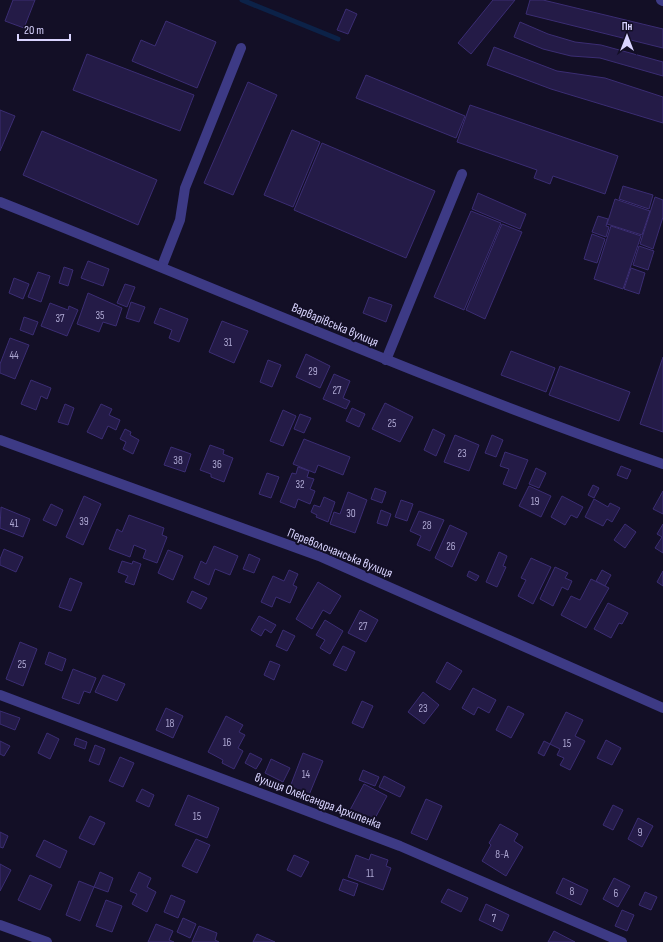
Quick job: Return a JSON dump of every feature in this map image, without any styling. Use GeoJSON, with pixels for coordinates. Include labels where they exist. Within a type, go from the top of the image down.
{"type":"FeatureCollection","features":[{"type":"Feature","properties":{"kind":"street"},"geometry":{"type":"LineString","coordinates":[[162,266],[180,220],[185,188],[240,48]]}},
{"type":"Feature","properties":{"kind":"street"},"geometry":{"type":"LineString","coordinates":[[386,360],[462,174]]}},
{"type":"Feature","properties":{"kind":"street","name":"Варварівська вулиця"},"geometry":{"type":"LineString","coordinates":[[0,202],[162,266],[386,360],[589,438],[663,464]]}},
{"type":"Feature","properties":{"kind":"street","name":"Переволочанська вулиця"},"geometry":{"type":"LineString","coordinates":[[0,440],[319,556],[663,708]]}},
{"type":"Feature","properties":{"kind":"street","name":"вулиця Олександра Архипенка"},"geometry":{"type":"LineString","coordinates":[[0,695],[400,846],[622,942]]}},
{"type":"Feature","properties":{"kind":"street"},"geometry":{"type":"LineString","coordinates":[[0,924],[47,942]]}},
{"type":"Feature","properties":{"kind":"building"},"geometry":{"type":"Polygon","coordinates":[[[13,0],[35,0],[24,28],[5,21],[13,0]]]}},
{"type":"Feature","properties":{"kind":"building"},"geometry":{"type":"Polygon","coordinates":[[[493,0],[515,0],[471,54],[458,43],[493,0]]]}},
{"type":"Feature","properties":{"kind":"building"},"geometry":{"type":"Polygon","coordinates":[[[530,0],[543,0],[663,29],[663,48],[526,14],[530,0]]]}},
{"type":"Feature","properties":{"kind":"building"},"geometry":{"type":"Polygon","coordinates":[[[346,9],[357,14],[348,34],[337,30],[346,9]]]}},
{"type":"Feature","properties":{"kind":"building"},"geometry":{"type":"Polygon","coordinates":[[[166,21],[216,42],[197,88],[132,61],[141,40],[155,46],[166,21]]]}},
{"type":"Feature","properties":{"kind":"building"},"geometry":{"type":"Polygon","coordinates":[[[520,22],[548,34],[575,42],[601,45],[663,62],[663,76],[600,58],[571,56],[543,49],[514,37],[520,22]]]}},
{"type":"Feature","properties":{"kind":"building"},"geometry":{"type":"Polygon","coordinates":[[[494,47],[557,71],[605,78],[663,97],[663,123],[551,89],[487,65],[494,47]]]}},
{"type":"Feature","properties":{"kind":"building"},"geometry":{"type":"Polygon","coordinates":[[[87,54],[194,95],[180,131],[73,90],[87,54]]]}},
{"type":"Feature","properties":{"kind":"building"},"geometry":{"type":"Polygon","coordinates":[[[366,75],[465,116],[456,138],[356,98],[366,75]]]}},
{"type":"Feature","properties":{"kind":"building"},"geometry":{"type":"Polygon","coordinates":[[[248,82],[277,95],[233,195],[204,183],[248,82]]]}},
{"type":"Feature","properties":{"kind":"building"},"geometry":{"type":"Polygon","coordinates":[[[470,105],[618,156],[605,194],[553,176],[550,184],[534,178],[537,170],[457,142],[470,105]]]}},
{"type":"Feature","properties":{"kind":"building"},"geometry":{"type":"Polygon","coordinates":[[[0,110],[15,116],[0,151],[0,110]]]}},
{"type":"Feature","properties":{"kind":"building"},"geometry":{"type":"Polygon","coordinates":[[[292,130],[320,142],[293,207],[264,195],[292,130]]]}},
{"type":"Feature","properties":{"kind":"building"},"geometry":{"type":"Polygon","coordinates":[[[42,131],[157,180],[138,225],[23,175],[42,131]]]}},
{"type":"Feature","properties":{"kind":"building"},"geometry":{"type":"Polygon","coordinates":[[[322,143],[435,191],[406,258],[294,210],[322,143]]]}},
{"type":"Feature","properties":{"kind":"building"},"geometry":{"type":"Polygon","coordinates":[[[623,186],[653,195],[649,209],[619,199],[623,186]]]}},
{"type":"Feature","properties":{"kind":"building"},"geometry":{"type":"Polygon","coordinates":[[[478,193],[526,214],[520,229],[472,209],[478,193]]]}},
{"type":"Feature","properties":{"kind":"building"},"geometry":{"type":"Polygon","coordinates":[[[655,197],[663,200],[663,217],[653,249],[640,244],[655,197]]]}},
{"type":"Feature","properties":{"kind":"building"},"geometry":{"type":"Polygon","coordinates":[[[615,199],[650,211],[642,235],[607,224],[615,199]]]}},
{"type":"Feature","properties":{"kind":"building"},"geometry":{"type":"Polygon","coordinates":[[[471,211],[501,223],[464,310],[434,297],[471,211]]]}},
{"type":"Feature","properties":{"kind":"building"},"geometry":{"type":"Polygon","coordinates":[[[598,216],[608,219],[606,226],[609,227],[606,237],[592,232],[598,216]]]}},
{"type":"Feature","properties":{"kind":"building"},"geometry":{"type":"Polygon","coordinates":[[[502,224],[522,232],[485,319],[466,310],[502,224]]]}},
{"type":"Feature","properties":{"kind":"building"},"geometry":{"type":"Polygon","coordinates":[[[611,226],[641,236],[623,289],[594,279],[611,226]]]}},
{"type":"Feature","properties":{"kind":"building"},"geometry":{"type":"Polygon","coordinates":[[[592,234],[605,239],[597,263],[584,259],[592,234]]]}},
{"type":"Feature","properties":{"kind":"building"},"geometry":{"type":"Polygon","coordinates":[[[639,246],[654,251],[648,270],[633,265],[639,246]]]}},
{"type":"Feature","properties":{"kind":"building"},"geometry":{"type":"Polygon","coordinates":[[[88,261],[109,269],[103,286],[81,278],[88,261]]]}},
{"type":"Feature","properties":{"kind":"building"},"geometry":{"type":"Polygon","coordinates":[[[64,267],[73,270],[68,286],[59,283],[64,267]]]}},
{"type":"Feature","properties":{"kind":"building"},"geometry":{"type":"Polygon","coordinates":[[[631,268],[645,273],[639,294],[624,289],[631,268]]]}},
{"type":"Feature","properties":{"kind":"building"},"geometry":{"type":"Polygon","coordinates":[[[38,272],[50,276],[41,302],[28,297],[38,272]]]}},
{"type":"Feature","properties":{"kind":"building"},"geometry":{"type":"Polygon","coordinates":[[[14,278],[29,284],[23,299],[9,293],[14,278]]]}},
{"type":"Feature","properties":{"kind":"building"},"geometry":{"type":"Polygon","coordinates":[[[125,284],[135,287],[127,307],[117,303],[125,284]]]}},
{"type":"Feature","properties":{"kind":"building"},"geometry":{"type":"Polygon","coordinates":[[[88,293],[122,308],[116,326],[103,322],[99,332],[77,324],[88,293]]]}},
{"type":"Feature","properties":{"kind":"building"},"geometry":{"type":"Polygon","coordinates":[[[369,297],[392,305],[386,322],[363,313],[369,297]]]}},
{"type":"Feature","properties":{"kind":"building"},"geometry":{"type":"Polygon","coordinates":[[[131,302],[145,307],[139,322],[126,318],[131,302]]]}},
{"type":"Feature","properties":{"kind":"building"},"geometry":{"type":"Polygon","coordinates":[[[50,303],[68,310],[69,306],[78,310],[67,336],[41,326],[50,303]]]}},
{"type":"Feature","properties":{"kind":"building"},"geometry":{"type":"Polygon","coordinates":[[[160,308],[188,319],[179,342],[169,338],[172,330],[154,323],[160,308]]]}},
{"type":"Feature","properties":{"kind":"building"},"geometry":{"type":"Polygon","coordinates":[[[24,317],[38,322],[33,335],[20,330],[24,317]]]}},
{"type":"Feature","properties":{"kind":"building"},"geometry":{"type":"Polygon","coordinates":[[[222,321],[248,331],[234,363],[209,352],[222,321]]]}},
{"type":"Feature","properties":{"kind":"building"},"geometry":{"type":"Polygon","coordinates":[[[10,338],[29,345],[15,379],[0,373],[0,364],[10,338]]]}},
{"type":"Feature","properties":{"kind":"building"},"geometry":{"type":"Polygon","coordinates":[[[511,351],[555,368],[546,392],[501,375],[511,351]]]}},
{"type":"Feature","properties":{"kind":"building"},"geometry":{"type":"Polygon","coordinates":[[[306,354],[330,366],[320,388],[296,377],[306,354]]]}},
{"type":"Feature","properties":{"kind":"building"},"geometry":{"type":"Polygon","coordinates":[[[663,357],[663,432],[640,424],[663,357]]]}},
{"type":"Feature","properties":{"kind":"building"},"geometry":{"type":"Polygon","coordinates":[[[268,360],[281,365],[272,387],[260,382],[268,360]]]}},
{"type":"Feature","properties":{"kind":"building"},"geometry":{"type":"Polygon","coordinates":[[[560,366],[630,392],[619,421],[549,395],[560,366]]]}},
{"type":"Feature","properties":{"kind":"building"},"geometry":{"type":"Polygon","coordinates":[[[334,374],[350,381],[343,398],[350,401],[346,409],[323,399],[334,374]]]}},
{"type":"Feature","properties":{"kind":"building"},"geometry":{"type":"Polygon","coordinates":[[[31,380],[51,388],[47,399],[41,396],[36,410],[21,404],[31,380]]]}},
{"type":"Feature","properties":{"kind":"building"},"geometry":{"type":"Polygon","coordinates":[[[385,403],[413,417],[400,442],[372,429],[385,403]]]}},
{"type":"Feature","properties":{"kind":"building"},"geometry":{"type":"Polygon","coordinates":[[[65,404],[74,408],[68,425],[58,422],[65,404]]]}},
{"type":"Feature","properties":{"kind":"building"},"geometry":{"type":"Polygon","coordinates":[[[101,404],[112,409],[109,415],[120,420],[116,430],[108,426],[102,439],[87,432],[101,404]]]}},
{"type":"Feature","properties":{"kind":"building"},"geometry":{"type":"Polygon","coordinates":[[[352,408],[365,414],[359,427],[346,421],[352,408]]]}},
{"type":"Feature","properties":{"kind":"building"},"geometry":{"type":"Polygon","coordinates":[[[283,410],[296,416],[283,446],[270,441],[283,410]]]}},
{"type":"Feature","properties":{"kind":"building"},"geometry":{"type":"Polygon","coordinates":[[[300,414],[311,418],[304,433],[294,429],[300,414]]]}},
{"type":"Feature","properties":{"kind":"building"},"geometry":{"type":"Polygon","coordinates":[[[125,429],[131,432],[130,435],[139,440],[133,454],[123,449],[126,442],[120,439],[125,429]]]}},
{"type":"Feature","properties":{"kind":"building"},"geometry":{"type":"Polygon","coordinates":[[[433,429],[445,435],[436,456],[424,450],[433,429]]]}},
{"type":"Feature","properties":{"kind":"building"},"geometry":{"type":"Polygon","coordinates":[[[455,435],[479,445],[469,471],[444,462],[455,435]]]}},
{"type":"Feature","properties":{"kind":"building"},"geometry":{"type":"Polygon","coordinates":[[[492,435],[503,440],[496,457],[485,453],[492,435]]]}},
{"type":"Feature","properties":{"kind":"building"},"geometry":{"type":"Polygon","coordinates":[[[304,439],[350,457],[343,475],[318,465],[315,473],[293,464],[304,439]]]}},
{"type":"Feature","properties":{"kind":"building"},"geometry":{"type":"Polygon","coordinates":[[[210,445],[224,450],[223,454],[233,458],[224,482],[211,477],[211,474],[200,470],[210,445]]]}},
{"type":"Feature","properties":{"kind":"building"},"geometry":{"type":"Polygon","coordinates":[[[171,447],[191,454],[185,472],[164,465],[171,447]]]}},
{"type":"Feature","properties":{"kind":"building"},"geometry":{"type":"Polygon","coordinates":[[[505,452],[528,460],[516,489],[503,484],[509,469],[500,466],[505,452]]]}},
{"type":"Feature","properties":{"kind":"building"},"geometry":{"type":"Polygon","coordinates":[[[621,466],[631,470],[627,479],[617,475],[621,466]]]}},
{"type":"Feature","properties":{"kind":"building"},"geometry":{"type":"Polygon","coordinates":[[[298,467],[309,471],[307,477],[314,479],[310,489],[315,491],[310,504],[298,499],[295,508],[280,502],[292,473],[296,474],[298,467]]]}},
{"type":"Feature","properties":{"kind":"building"},"geometry":{"type":"Polygon","coordinates":[[[536,468],[546,473],[539,488],[529,484],[536,468]]]}},
{"type":"Feature","properties":{"kind":"building"},"geometry":{"type":"Polygon","coordinates":[[[267,473],[279,477],[271,498],[259,494],[267,473]]]}},
{"type":"Feature","properties":{"kind":"building"},"geometry":{"type":"Polygon","coordinates":[[[593,485],[599,488],[594,498],[588,495],[593,485]]]}},
{"type":"Feature","properties":{"kind":"building"},"geometry":{"type":"Polygon","coordinates":[[[529,486],[551,496],[541,517],[519,506],[529,486]]]}},
{"type":"Feature","properties":{"kind":"building"},"geometry":{"type":"Polygon","coordinates":[[[375,488],[386,492],[382,503],[371,499],[375,488]]]}},
{"type":"Feature","properties":{"kind":"building"},"geometry":{"type":"Polygon","coordinates":[[[663,491],[663,514],[653,509],[663,491]]]}},
{"type":"Feature","properties":{"kind":"building"},"geometry":{"type":"Polygon","coordinates":[[[348,492],[367,500],[355,533],[330,524],[334,512],[340,514],[348,492]]]}},
{"type":"Feature","properties":{"kind":"building"},"geometry":{"type":"Polygon","coordinates":[[[84,496],[101,504],[83,545],[66,537],[84,496]]]}},
{"type":"Feature","properties":{"kind":"building"},"geometry":{"type":"Polygon","coordinates":[[[562,496],[583,507],[577,518],[571,515],[565,525],[551,517],[562,496]]]}},
{"type":"Feature","properties":{"kind":"building"},"geometry":{"type":"Polygon","coordinates":[[[324,497],[335,502],[328,522],[316,517],[317,515],[311,512],[314,505],[320,507],[324,497]]]}},
{"type":"Feature","properties":{"kind":"building"},"geometry":{"type":"Polygon","coordinates":[[[594,499],[608,507],[610,503],[620,508],[612,522],[607,519],[603,526],[585,517],[594,499]]]}},
{"type":"Feature","properties":{"kind":"building"},"geometry":{"type":"Polygon","coordinates":[[[401,500],[413,504],[407,521],[395,517],[401,500]]]}},
{"type":"Feature","properties":{"kind":"building"},"geometry":{"type":"Polygon","coordinates":[[[51,504],[63,510],[56,526],[43,520],[51,504]]]}},
{"type":"Feature","properties":{"kind":"building"},"geometry":{"type":"Polygon","coordinates":[[[1,507],[30,519],[23,537],[0,528],[1,507]]]}},
{"type":"Feature","properties":{"kind":"building"},"geometry":{"type":"Polygon","coordinates":[[[381,510],[391,514],[387,526],[377,523],[381,510]]]}},
{"type":"Feature","properties":{"kind":"building"},"geometry":{"type":"Polygon","coordinates":[[[419,511],[444,520],[430,551],[417,545],[421,536],[410,531],[419,511]]]}},
{"type":"Feature","properties":{"kind":"building"},"geometry":{"type":"Polygon","coordinates":[[[129,515],[164,528],[162,535],[167,537],[157,563],[143,558],[146,550],[134,545],[130,557],[109,549],[117,529],[122,532],[129,515]]]}},
{"type":"Feature","properties":{"kind":"building"},"geometry":{"type":"Polygon","coordinates":[[[625,524],[636,532],[625,548],[614,540],[625,524]]]}},
{"type":"Feature","properties":{"kind":"building"},"geometry":{"type":"Polygon","coordinates":[[[663,524],[663,553],[655,548],[662,537],[657,534],[663,524]]]}},
{"type":"Feature","properties":{"kind":"building"},"geometry":{"type":"Polygon","coordinates":[[[450,525],[467,533],[452,567],[435,558],[450,525]]]}},
{"type":"Feature","properties":{"kind":"building"},"geometry":{"type":"Polygon","coordinates":[[[214,546],[238,556],[230,575],[215,569],[209,585],[194,578],[201,561],[206,564],[214,546]]]}},
{"type":"Feature","properties":{"kind":"building"},"geometry":{"type":"Polygon","coordinates":[[[4,549],[23,557],[16,572],[0,565],[0,559],[4,549]]]}},
{"type":"Feature","properties":{"kind":"building"},"geometry":{"type":"Polygon","coordinates":[[[168,550],[183,556],[173,580],[158,573],[168,550]]]}},
{"type":"Feature","properties":{"kind":"building"},"geometry":{"type":"Polygon","coordinates":[[[499,552],[507,556],[503,566],[506,567],[497,587],[486,582],[499,552]]]}},
{"type":"Feature","properties":{"kind":"building"},"geometry":{"type":"Polygon","coordinates":[[[249,554],[260,559],[254,573],[243,569],[249,554]]]}},
{"type":"Feature","properties":{"kind":"building"},"geometry":{"type":"Polygon","coordinates":[[[531,558],[551,567],[533,604],[518,596],[526,580],[521,578],[531,558]]]}},
{"type":"Feature","properties":{"kind":"building"},"geometry":{"type":"Polygon","coordinates":[[[122,561],[132,564],[133,561],[141,564],[134,585],[125,582],[128,576],[118,572],[122,561]]]}},
{"type":"Feature","properties":{"kind":"building"},"geometry":{"type":"Polygon","coordinates":[[[555,567],[568,573],[565,578],[572,581],[568,590],[562,587],[553,606],[540,599],[555,567]]]}},
{"type":"Feature","properties":{"kind":"building"},"geometry":{"type":"Polygon","coordinates":[[[289,570],[298,574],[293,585],[297,587],[290,603],[276,597],[272,607],[261,602],[273,576],[284,581],[289,570]]]}},
{"type":"Feature","properties":{"kind":"building"},"geometry":{"type":"Polygon","coordinates":[[[602,570],[611,575],[605,586],[596,581],[602,570]]]}},
{"type":"Feature","properties":{"kind":"building"},"geometry":{"type":"Polygon","coordinates":[[[469,571],[479,576],[476,581],[467,576],[469,571]]]}},
{"type":"Feature","properties":{"kind":"building"},"geometry":{"type":"Polygon","coordinates":[[[663,571],[663,586],[657,582],[663,571]]]}},
{"type":"Feature","properties":{"kind":"building"},"geometry":{"type":"Polygon","coordinates":[[[70,578],[82,583],[71,611],[59,607],[70,578]]]}},
{"type":"Feature","properties":{"kind":"building"},"geometry":{"type":"Polygon","coordinates":[[[591,579],[609,588],[586,628],[561,615],[571,596],[580,600],[591,579]]]}},
{"type":"Feature","properties":{"kind":"building"},"geometry":{"type":"Polygon","coordinates":[[[318,582],[341,596],[330,614],[323,610],[312,629],[296,619],[318,582]]]}},
{"type":"Feature","properties":{"kind":"building"},"geometry":{"type":"Polygon","coordinates":[[[192,591],[207,598],[201,609],[187,602],[192,591]]]}},
{"type":"Feature","properties":{"kind":"building"},"geometry":{"type":"Polygon","coordinates":[[[608,603],[628,613],[622,624],[619,623],[611,638],[594,629],[608,603]]]}},
{"type":"Feature","properties":{"kind":"building"},"geometry":{"type":"Polygon","coordinates":[[[360,610],[378,620],[366,642],[348,633],[360,610]]]}},
{"type":"Feature","properties":{"kind":"building"},"geometry":{"type":"Polygon","coordinates":[[[259,616],[276,625],[271,633],[265,629],[261,636],[251,630],[259,616]]]}},
{"type":"Feature","properties":{"kind":"building"},"geometry":{"type":"Polygon","coordinates":[[[325,620],[343,631],[330,654],[320,648],[325,640],[316,635],[325,620]]]}},
{"type":"Feature","properties":{"kind":"building"},"geometry":{"type":"Polygon","coordinates":[[[283,630],[295,636],[287,651],[276,646],[283,630]]]}},
{"type":"Feature","properties":{"kind":"building"},"geometry":{"type":"Polygon","coordinates":[[[20,642],[37,649],[23,686],[6,679],[20,642]]]}},
{"type":"Feature","properties":{"kind":"building"},"geometry":{"type":"Polygon","coordinates":[[[343,646],[355,652],[346,671],[333,665],[343,646]]]}},
{"type":"Feature","properties":{"kind":"building"},"geometry":{"type":"Polygon","coordinates":[[[49,652],[66,659],[62,671],[45,664],[49,652]]]}},
{"type":"Feature","properties":{"kind":"building"},"geometry":{"type":"Polygon","coordinates":[[[270,661],[280,665],[274,680],[264,675],[270,661]]]}},
{"type":"Feature","properties":{"kind":"building"},"geometry":{"type":"Polygon","coordinates":[[[447,662],[462,671],[450,690],[436,682],[447,662]]]}},
{"type":"Feature","properties":{"kind":"building"},"geometry":{"type":"Polygon","coordinates":[[[73,669],[96,678],[90,693],[84,691],[79,704],[62,698],[73,669]]]}},
{"type":"Feature","properties":{"kind":"building"},"geometry":{"type":"Polygon","coordinates":[[[103,675],[125,684],[117,701],[95,692],[103,675]]]}},
{"type":"Feature","properties":{"kind":"building"},"geometry":{"type":"Polygon","coordinates":[[[473,688],[496,700],[489,713],[478,707],[474,715],[462,708],[473,688]]]}},
{"type":"Feature","properties":{"kind":"building"},"geometry":{"type":"Polygon","coordinates":[[[423,692],[439,705],[424,724],[408,712],[423,692]]]}},
{"type":"Feature","properties":{"kind":"building"},"geometry":{"type":"Polygon","coordinates":[[[362,701],[373,706],[363,728],[352,723],[362,701]]]}},
{"type":"Feature","properties":{"kind":"building"},"geometry":{"type":"Polygon","coordinates":[[[508,706],[524,714],[511,738],[496,730],[508,706]]]}},
{"type":"Feature","properties":{"kind":"building"},"geometry":{"type":"Polygon","coordinates":[[[166,708],[183,716],[173,738],[156,730],[166,708]]]}},
{"type":"Feature","properties":{"kind":"building"},"geometry":{"type":"Polygon","coordinates":[[[0,711],[20,718],[15,730],[0,724],[0,711]]]}},
{"type":"Feature","properties":{"kind":"building"},"geometry":{"type":"Polygon","coordinates":[[[566,712],[583,720],[575,736],[585,741],[570,770],[560,765],[564,758],[557,755],[560,749],[550,744],[566,712]]]}},
{"type":"Feature","properties":{"kind":"building"},"geometry":{"type":"Polygon","coordinates":[[[226,716],[243,725],[239,732],[245,735],[238,748],[243,751],[234,769],[222,763],[223,760],[208,752],[226,716]]]}},
{"type":"Feature","properties":{"kind":"building"},"geometry":{"type":"Polygon","coordinates":[[[47,733],[59,739],[50,759],[38,753],[47,733]]]}},
{"type":"Feature","properties":{"kind":"building"},"geometry":{"type":"Polygon","coordinates":[[[76,738],[87,742],[85,749],[74,745],[76,738]]]}},
{"type":"Feature","properties":{"kind":"building"},"geometry":{"type":"Polygon","coordinates":[[[606,740],[621,748],[612,765],[597,758],[606,740]]]}},
{"type":"Feature","properties":{"kind":"building"},"geometry":{"type":"Polygon","coordinates":[[[0,741],[10,746],[4,756],[0,754],[0,741]]]}},
{"type":"Feature","properties":{"kind":"building"},"geometry":{"type":"Polygon","coordinates":[[[544,741],[550,744],[544,756],[538,753],[544,741]]]}},
{"type":"Feature","properties":{"kind":"building"},"geometry":{"type":"Polygon","coordinates":[[[95,745],[105,749],[99,765],[89,761],[95,745]]]}},
{"type":"Feature","properties":{"kind":"building"},"geometry":{"type":"Polygon","coordinates":[[[250,753],[262,759],[256,769],[245,763],[250,753]]]}},
{"type":"Feature","properties":{"kind":"building"},"geometry":{"type":"Polygon","coordinates":[[[303,753],[323,761],[309,795],[290,787],[303,753]]]}},
{"type":"Feature","properties":{"kind":"building"},"geometry":{"type":"Polygon","coordinates":[[[120,757],[134,763],[123,787],[109,781],[120,757]]]}},
{"type":"Feature","properties":{"kind":"building"},"geometry":{"type":"Polygon","coordinates":[[[271,759],[290,768],[283,782],[265,773],[271,759]]]}},
{"type":"Feature","properties":{"kind":"building"},"geometry":{"type":"Polygon","coordinates":[[[363,770],[379,777],[375,786],[359,780],[363,770]]]}},
{"type":"Feature","properties":{"kind":"building"},"geometry":{"type":"Polygon","coordinates":[[[384,776],[405,787],[400,797],[379,787],[384,776]]]}},
{"type":"Feature","properties":{"kind":"building"},"geometry":{"type":"Polygon","coordinates":[[[364,784],[387,796],[373,822],[350,810],[364,784]]]}},
{"type":"Feature","properties":{"kind":"building"},"geometry":{"type":"Polygon","coordinates":[[[142,789],[154,795],[149,807],[136,801],[142,789]]]}},
{"type":"Feature","properties":{"kind":"building"},"geometry":{"type":"Polygon","coordinates":[[[188,795],[219,808],[207,838],[175,825],[188,795]]]}},
{"type":"Feature","properties":{"kind":"building"},"geometry":{"type":"Polygon","coordinates":[[[426,799],[442,806],[427,840],[411,833],[426,799]]]}},
{"type":"Feature","properties":{"kind":"building"},"geometry":{"type":"Polygon","coordinates":[[[613,805],[623,810],[613,830],[603,825],[613,805]]]}},
{"type":"Feature","properties":{"kind":"building"},"geometry":{"type":"Polygon","coordinates":[[[90,816],[105,823],[94,845],[79,838],[90,816]]]}},
{"type":"Feature","properties":{"kind":"building"},"geometry":{"type":"Polygon","coordinates":[[[638,818],[653,826],[642,847],[628,839],[638,818]]]}},
{"type":"Feature","properties":{"kind":"building"},"geometry":{"type":"Polygon","coordinates":[[[500,824],[518,834],[514,841],[523,847],[506,876],[482,861],[491,845],[489,843],[500,824]]]}},
{"type":"Feature","properties":{"kind":"building"},"geometry":{"type":"Polygon","coordinates":[[[0,832],[8,836],[3,848],[0,847],[0,832]]]}},
{"type":"Feature","properties":{"kind":"building"},"geometry":{"type":"Polygon","coordinates":[[[196,839],[210,845],[197,873],[182,866],[196,839]]]}},
{"type":"Feature","properties":{"kind":"building"},"geometry":{"type":"Polygon","coordinates":[[[44,840],[67,851],[60,868],[36,856],[44,840]]]}},
{"type":"Feature","properties":{"kind":"building"},"geometry":{"type":"Polygon","coordinates":[[[371,854],[388,860],[386,866],[391,868],[383,890],[348,877],[356,855],[369,860],[371,854]]]}},
{"type":"Feature","properties":{"kind":"building"},"geometry":{"type":"Polygon","coordinates":[[[294,855],[309,862],[301,877],[287,870],[294,855]]]}},
{"type":"Feature","properties":{"kind":"building"},"geometry":{"type":"Polygon","coordinates":[[[0,864],[11,870],[0,891],[0,864]]]}},
{"type":"Feature","properties":{"kind":"building"},"geometry":{"type":"Polygon","coordinates":[[[100,872],[113,878],[108,892],[94,887],[100,872]]]}},
{"type":"Feature","properties":{"kind":"building"},"geometry":{"type":"Polygon","coordinates":[[[139,872],[151,878],[147,887],[156,892],[147,912],[132,904],[137,894],[130,891],[139,872]]]}},
{"type":"Feature","properties":{"kind":"building"},"geometry":{"type":"Polygon","coordinates":[[[30,875],[52,885],[40,910],[18,900],[30,875]]]}},
{"type":"Feature","properties":{"kind":"building"},"geometry":{"type":"Polygon","coordinates":[[[563,878],[588,890],[581,905],[556,893],[563,878]]]}},
{"type":"Feature","properties":{"kind":"building"},"geometry":{"type":"Polygon","coordinates":[[[614,878],[630,886],[618,907],[603,899],[614,878]]]}},
{"type":"Feature","properties":{"kind":"building"},"geometry":{"type":"Polygon","coordinates":[[[343,879],[358,884],[354,896],[339,890],[343,879]]]}},
{"type":"Feature","properties":{"kind":"building"},"geometry":{"type":"Polygon","coordinates":[[[79,881],[94,887],[80,921],[66,915],[79,881]]]}},
{"type":"Feature","properties":{"kind":"building"},"geometry":{"type":"Polygon","coordinates":[[[448,889],[468,898],[461,912],[441,902],[448,889]]]}},
{"type":"Feature","properties":{"kind":"building"},"geometry":{"type":"Polygon","coordinates":[[[645,892],[657,897],[651,910],[639,905],[645,892]]]}},
{"type":"Feature","properties":{"kind":"building"},"geometry":{"type":"Polygon","coordinates":[[[171,895],[185,901],[178,918],[164,912],[171,895]]]}},
{"type":"Feature","properties":{"kind":"building"},"geometry":{"type":"Polygon","coordinates":[[[106,900],[122,906],[112,932],[96,926],[106,900]]]}},
{"type":"Feature","properties":{"kind":"building"},"geometry":{"type":"Polygon","coordinates":[[[486,904],[509,915],[502,931],[479,920],[486,904]]]}},
{"type":"Feature","properties":{"kind":"building"},"geometry":{"type":"Polygon","coordinates":[[[622,910],[634,915],[627,931],[615,926],[622,910]]]}},
{"type":"Feature","properties":{"kind":"building"},"geometry":{"type":"Polygon","coordinates":[[[183,918],[196,924],[190,938],[177,932],[183,918]]]}},
{"type":"Feature","properties":{"kind":"building"},"geometry":{"type":"Polygon","coordinates":[[[156,924],[173,931],[169,940],[174,942],[148,942],[156,924]]]}},
{"type":"Feature","properties":{"kind":"building"},"geometry":{"type":"Polygon","coordinates":[[[199,926],[217,933],[215,940],[219,942],[192,942],[199,926]]]}},
{"type":"Feature","properties":{"kind":"building"},"geometry":{"type":"Polygon","coordinates":[[[554,931],[575,942],[548,942],[554,931]]]}},
{"type":"Feature","properties":{"kind":"building"},"geometry":{"type":"Polygon","coordinates":[[[257,934],[275,942],[253,942],[257,934]]]}},
{"type":"Feature","properties":{"kind":"waterway"},"geometry":{"type":"LineString","coordinates":[[242,0],[338,39]]}}]}
